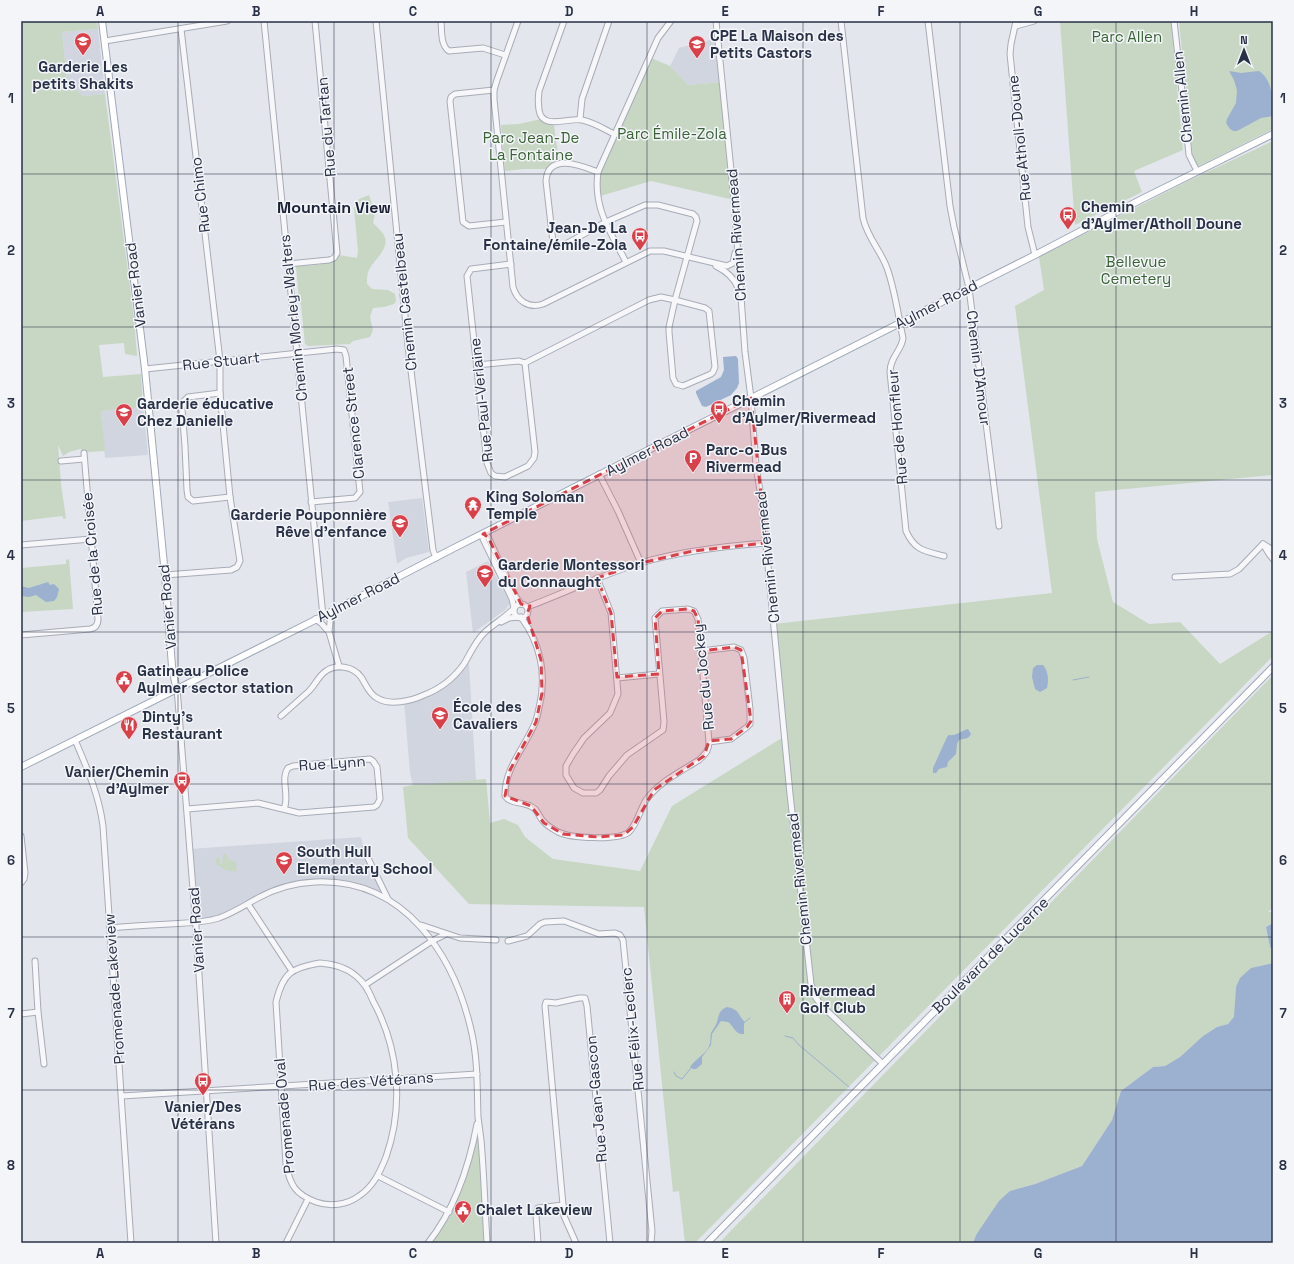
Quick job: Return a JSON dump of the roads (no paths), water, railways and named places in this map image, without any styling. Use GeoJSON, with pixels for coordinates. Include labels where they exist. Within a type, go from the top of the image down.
{"type":"FeatureCollection","features":[{"type":"Feature","properties":{"kind":"main road","name":"Vanier Road"},"geometry":{"type":"LineString","coordinates":[[102,21],[145,369],[165,575],[172,666],[177,688]]}},
{"type":"Feature","properties":{"kind":"main road","name":"Aylmer Road"},"geometry":{"type":"LineString","coordinates":[[21,767],[331,612],[599,474],[1273,134]]}},
{"type":"Feature","properties":{"kind":"main road","name":"Boulevard de Lucerne"},"geometry":{"type":"LineString","coordinates":[[707,1243],[1273,667]]}},
{"type":"Feature","properties":{"kind":"street"},"geometry":{"type":"LineString","coordinates":[[105,41],[180,30],[227,21]]}},
{"type":"Feature","properties":{"kind":"street","name":"Chemin Morley-Walters"},"geometry":{"type":"LineString","coordinates":[[264,21],[323,616]]}},
{"type":"Feature","properties":{"kind":"street","name":"Rue du Tartan"},"geometry":{"type":"LineString","coordinates":[[288,264],[329,260],[334,258],[337,252],[315,21]]}},
{"type":"Feature","properties":{"kind":"street","name":"Chemin Castelbeau"},"geometry":{"type":"LineString","coordinates":[[376,21],[408,346],[433,550],[436,558]]}},
{"type":"Feature","properties":{"kind":"street"},"geometry":{"type":"LineString","coordinates":[[441,21],[443,44],[449,51],[483,48],[505,55]]}},
{"type":"Feature","properties":{"kind":"street"},"geometry":{"type":"LineString","coordinates":[[518,21],[494,90],[494,105],[506,222],[513,287],[516,296],[526,304],[537,306],[645,253],[654,251],[664,251],[687,258],[727,266],[733,263],[737,240]]}},
{"type":"Feature","properties":{"kind":"street"},"geometry":{"type":"LineString","coordinates":[[564,21],[539,91],[539,110],[543,118],[549,122],[580,119],[614,134]]}},
{"type":"Feature","properties":{"kind":"street"},"geometry":{"type":"LineString","coordinates":[[580,119],[582,99],[609,21]]}},
{"type":"Feature","properties":{"kind":"street"},"geometry":{"type":"LineString","coordinates":[[626,262],[606,222],[599,204],[597,189],[598,172],[658,38],[671,21]]}},
{"type":"Feature","properties":{"kind":"street","name":"Chemin Rivermead"},"geometry":{"type":"LineString","coordinates":[[716,21],[737,240],[745,352],[751,398],[756,466],[762,503],[790,794],[811,985],[814,995],[821,1005],[883,1064]]}},
{"type":"Feature","properties":{"kind":"street","name":"Rue de Honfleur"},"geometry":{"type":"LineString","coordinates":[[841,21],[863,218],[870,237],[888,270],[903,341],[891,362],[890,372],[906,531],[912,543],[917,548],[944,556]]}},
{"type":"Feature","properties":{"kind":"street","name":"Chemin D'Amour"},"geometry":{"type":"LineString","coordinates":[[928,21],[950,206],[969,288],[999,526]]}},
{"type":"Feature","properties":{"kind":"street"},"geometry":{"type":"LineString","coordinates":[[1016,23],[1034,21]]}},
{"type":"Feature","properties":{"kind":"street","name":"Chemin Allen"},"geometry":{"type":"LineString","coordinates":[[1174,21],[1189,155],[1197,171]]}},
{"type":"Feature","properties":{"kind":"street","name":"Rue Atholl-Doune"},"geometry":{"type":"LineString","coordinates":[[1016,23],[1010,54],[1028,227],[1035,255]]}},
{"type":"Feature","properties":{"kind":"street","name":"Rue Chimo"},"geometry":{"type":"LineString","coordinates":[[165,575],[227,570],[237,567],[240,557],[230,497],[220,393],[220,361],[180,30]]}},
{"type":"Feature","properties":{"kind":"street"},"geometry":{"type":"LineString","coordinates":[[494,90],[456,94],[451,96],[450,101],[463,222],[469,226],[506,222]]}},
{"type":"Feature","properties":{"kind":"street"},"geometry":{"type":"LineString","coordinates":[[477,365],[519,361],[525,363],[649,300],[661,297],[675,300],[705,308],[709,311],[714,367],[713,372],[683,386],[676,384],[673,378],[669,328],[675,300],[697,221],[696,216],[650,204],[638,207],[606,222],[562,246],[557,246],[552,239],[546,181],[550,169],[556,165],[574,163],[598,172]]}},
{"type":"Feature","properties":{"kind":"street","name":"Rue Paul-Verlaine"},"geometry":{"type":"LineString","coordinates":[[511,264],[471,269],[468,274],[488,467],[493,475],[502,478],[528,466],[534,455],[525,363]]}},
{"type":"Feature","properties":{"kind":"street"},"geometry":{"type":"LineString","coordinates":[[714,264],[739,274]]}},
{"type":"Feature","properties":{"kind":"street"},"geometry":{"type":"LineString","coordinates":[[714,264],[728,272],[735,281],[738,286],[741,304]]}},
{"type":"Feature","properties":{"kind":"street","name":"Clarence Street"},"geometry":{"type":"LineString","coordinates":[[296,353],[339,349],[345,352],[360,488],[359,494],[355,498],[311,502]]}},
{"type":"Feature","properties":{"kind":"street","name":"Rue Stuart"},"geometry":{"type":"LineString","coordinates":[[145,369],[296,353]]}},
{"type":"Feature","properties":{"kind":"street"},"geometry":{"type":"LineString","coordinates":[[220,393],[188,397],[183,402],[182,409],[187,490],[188,497],[193,502],[230,497]]}},
{"type":"Feature","properties":{"kind":"street","name":"Rue de la Croisée"},"geometry":{"type":"LineString","coordinates":[[21,635],[90,629],[96,627],[98,619],[84,453]]}},
{"type":"Feature","properties":{"kind":"street"},"geometry":{"type":"LineString","coordinates":[[61,461],[84,459]]}},
{"type":"Feature","properties":{"kind":"street"},"geometry":{"type":"LineString","coordinates":[[599,474],[618,511],[641,563]]}},
{"type":"Feature","properties":{"kind":"street"},"geometry":{"type":"LineString","coordinates":[[483,534],[488,537],[516,597],[521,604],[527,608]]}},
{"type":"Feature","properties":{"kind":"street"},"geometry":{"type":"LineString","coordinates":[[483,534],[483,540],[512,599],[515,614],[520,617],[531,632]]}},
{"type":"Feature","properties":{"kind":"street"},"geometry":{"type":"LineString","coordinates":[[21,545],[91,540]]}},
{"type":"Feature","properties":{"kind":"street"},"geometry":{"type":"LineString","coordinates":[[527,608],[597,578],[641,563],[693,551],[766,543]]}},
{"type":"Feature","properties":{"kind":"street"},"geometry":{"type":"LineString","coordinates":[[1263,544],[1273,550]]}},
{"type":"Feature","properties":{"kind":"street"},"geometry":{"type":"LineString","coordinates":[[1263,544],[1268,554],[1273,559]]}},
{"type":"Feature","properties":{"kind":"street"},"geometry":{"type":"LineString","coordinates":[[1175,577],[1230,574],[1239,569],[1263,544]]}},
{"type":"Feature","properties":{"kind":"street","name":"Rue du Jockey"},"geometry":{"type":"LineString","coordinates":[[531,632],[541,660],[542,693],[536,722],[510,770],[505,796],[511,801],[531,806],[535,809],[544,823],[563,834],[588,837],[617,837],[624,835],[630,831],[645,802],[654,790],[704,756],[708,749],[709,742],[698,619],[694,611],[688,609],[662,611],[655,618],[664,722],[663,730],[627,755],[609,776],[600,790],[596,793],[583,793],[572,787],[566,775],[566,766],[584,738],[610,713],[618,694],[611,613],[597,578]]}},
{"type":"Feature","properties":{"kind":"street"},"geometry":{"type":"LineString","coordinates":[[281,716],[307,692],[321,675],[326,671],[339,666],[346,667],[358,673],[371,694],[378,699],[393,702],[418,698],[437,689],[452,678],[481,637],[517,605],[521,604]]}},
{"type":"Feature","properties":{"kind":"street"},"geometry":{"type":"LineString","coordinates":[[527,608],[526,614],[531,632]]}},
{"type":"Feature","properties":{"kind":"street"},"geometry":{"type":"LineString","coordinates":[[331,612],[329,632],[339,666]]}},
{"type":"Feature","properties":{"kind":"street"},"geometry":{"type":"LineString","coordinates":[[494,624],[509,618],[520,617],[526,614]]}},
{"type":"Feature","properties":{"kind":"street"},"geometry":{"type":"LineString","coordinates":[[315,619],[329,632]]}},
{"type":"Feature","properties":{"kind":"street"},"geometry":{"type":"LineString","coordinates":[[701,651],[734,647],[741,650],[744,658],[750,708],[751,721],[748,727],[731,739],[709,742]]}},
{"type":"Feature","properties":{"kind":"street"},"geometry":{"type":"LineString","coordinates":[[617,678],[659,674]]}},
{"type":"Feature","properties":{"kind":"street","name":"Vanier Road"},"geometry":{"type":"LineString","coordinates":[[177,688],[196,923],[216,1243]]}},
{"type":"Feature","properties":{"kind":"street","name":"Promenade Lakeview"},"geometry":{"type":"LineString","coordinates":[[75,740],[94,784],[101,812],[107,866],[131,1243]]}},
{"type":"Feature","properties":{"kind":"street","name":"Rue Lynn"},"geometry":{"type":"LineString","coordinates":[[186,809],[258,803],[299,813],[305,813],[374,807],[377,806],[380,799],[376,763],[370,759],[293,766],[288,768],[285,775],[286,801],[284,809]]}},
{"type":"Feature","properties":{"kind":"street"},"geometry":{"type":"LineString","coordinates":[[21,836],[24,873],[22,882]]}},
{"type":"Feature","properties":{"kind":"street"},"geometry":{"type":"LineString","coordinates":[[364,850],[388,899]]}},
{"type":"Feature","properties":{"kind":"street"},"geometry":{"type":"LineString","coordinates":[[110,928],[196,923],[221,917],[278,888],[316,882],[348,885],[361,888],[388,899],[396,904],[420,925],[442,956],[461,999],[472,1033],[477,1074],[478,1117],[487,1243]]}},
{"type":"Feature","properties":{"kind":"street"},"geometry":{"type":"LineString","coordinates":[[248,904],[292,970]]}},
{"type":"Feature","properties":{"kind":"street","name":"Rue Félix-Leclerc"},"geometry":{"type":"LineString","coordinates":[[508,941],[527,936],[540,924],[545,922],[564,921],[600,934],[615,933],[620,935],[623,940],[652,1231],[651,1243]]}},
{"type":"Feature","properties":{"kind":"street"},"geometry":{"type":"LineString","coordinates":[[420,925],[460,938],[496,940]]}},
{"type":"Feature","properties":{"kind":"street"},"geometry":{"type":"LineString","coordinates":[[365,985],[432,941],[446,934]]}},
{"type":"Feature","properties":{"kind":"street"},"geometry":{"type":"LineString","coordinates":[[35,961],[38,1012],[44,1064]]}},
{"type":"Feature","properties":{"kind":"street","name":"Promenade Oval"},"geometry":{"type":"LineString","coordinates":[[320,963],[334,964],[346,969],[365,985],[382,1017],[392,1051],[396,1079],[396,1112],[394,1128],[390,1144],[378,1176],[370,1186],[354,1200],[344,1204],[320,1204],[301,1196],[294,1188],[288,1174],[276,1002],[279,990],[284,980],[292,970],[306,965],[320,963]]}},
{"type":"Feature","properties":{"kind":"street","name":"Rue Jean-Gascon"},"geometry":{"type":"LineString","coordinates":[[563,1205],[545,1006],[546,1002],[556,1003],[585,998],[610,1243]]}},
{"type":"Feature","properties":{"kind":"street"},"geometry":{"type":"LineString","coordinates":[[21,1014],[38,1012]]}},
{"type":"Feature","properties":{"kind":"street","name":"Rue des Vétérans"},"geometry":{"type":"LineString","coordinates":[[122,1096],[206,1092],[477,1074]]}},
{"type":"Feature","properties":{"kind":"street"},"geometry":{"type":"LineString","coordinates":[[428,1243],[443,1223],[449,1212],[465,1172],[478,1117]]}},
{"type":"Feature","properties":{"kind":"street"},"geometry":{"type":"LineString","coordinates":[[378,1176],[449,1212]]}},
{"type":"Feature","properties":{"kind":"street"},"geometry":{"type":"LineString","coordinates":[[286,1243],[308,1199]]}},
{"type":"Feature","properties":{"kind":"street"},"geometry":{"type":"LineString","coordinates":[[538,1243],[536,1215],[538,1208],[563,1205],[566,1221],[576,1243]]}},
{"type":"Feature","properties":{"kind":"water"},"geometry":{"type":"Polygon","coordinates":[[[1229,71],[1241,73],[1259,71],[1264,75],[1270,85],[1273,116],[1261,118],[1237,131],[1230,129],[1226,123],[1236,103],[1237,90],[1229,71]]]}},
{"type":"Feature","properties":{"kind":"water"},"geometry":{"type":"Polygon","coordinates":[[[736,356],[738,359],[739,383],[737,388],[731,395],[706,407],[702,406],[696,391],[721,377],[724,370],[723,357],[736,356]]]}},
{"type":"Feature","properties":{"kind":"water"},"geometry":{"type":"Polygon","coordinates":[[[48,582],[50,585],[54,584],[59,589],[57,597],[54,601],[46,602],[36,595],[29,597],[21,596],[21,586],[29,588],[48,582]]]}},
{"type":"Feature","properties":{"kind":"water"},"geometry":{"type":"Polygon","coordinates":[[[1037,665],[1043,665],[1048,675],[1047,688],[1040,692],[1035,689],[1032,677],[1033,668],[1037,665]]]}},
{"type":"Feature","properties":{"kind":"water"},"geometry":{"type":"Polygon","coordinates":[[[968,729],[971,734],[970,736],[959,740],[956,754],[948,762],[947,767],[939,769],[936,773],[933,773],[933,768],[947,737],[968,729]]]}},
{"type":"Feature","properties":{"kind":"water"},"geometry":{"type":"Polygon","coordinates":[[[1273,923],[1273,949],[1270,947],[1266,927],[1273,923]]]}},
{"type":"Feature","properties":{"kind":"water"},"geometry":{"type":"Polygon","coordinates":[[[1273,963],[1273,1243],[973,1243],[976,1235],[999,1201],[1010,1191],[1035,1184],[1082,1166],[1112,1120],[1121,1091],[1153,1067],[1165,1066],[1180,1057],[1203,1036],[1217,1027],[1228,1024],[1234,1017],[1236,987],[1240,978],[1251,968],[1273,963]]]}},
{"type":"Feature","properties":{"kind":"water"},"geometry":{"type":"Polygon","coordinates":[[[727,1007],[737,1011],[745,1022],[744,1034],[737,1032],[728,1022],[721,1021],[712,1034],[711,1045],[702,1057],[702,1064],[696,1069],[693,1069],[690,1067],[709,1046],[711,1033],[717,1023],[720,1013],[727,1007]]]}},
{"type":"Feature","properties":{"kind":"waterway"},"geometry":{"type":"LineString","coordinates":[[1073,680],[1089,677]]}},
{"type":"Feature","properties":{"kind":"waterway"},"geometry":{"type":"LineString","coordinates":[[745,1022],[750,1018]]}},
{"type":"Feature","properties":{"kind":"waterway"},"geometry":{"type":"LineString","coordinates":[[785,1036],[793,1038],[799,1045],[849,1087]]}},
{"type":"Feature","properties":{"kind":"waterway"},"geometry":{"type":"LineString","coordinates":[[674,1072],[676,1076],[682,1079],[691,1068]]}},
{"type":"Feature","properties":{"kind":"place","name":"Garderie Les petits Shakits"},"geometry":{"type":"Point","coordinates":[83,56]}},
{"type":"Feature","properties":{"kind":"place","name":"CPE La Maison des Petits Castors"},"geometry":{"type":"Point","coordinates":[697,59]}},
{"type":"Feature","properties":{"kind":"place","name":"Chemin d'Aylmer/Atholl Doune"},"geometry":{"type":"Point","coordinates":[1068,230]}},
{"type":"Feature","properties":{"kind":"place","name":"Jean-De La Fontaine/émile-Zola"},"geometry":{"type":"Point","coordinates":[640,251]}},
{"type":"Feature","properties":{"kind":"place","name":"Chemin d'Aylmer/Rivermead"},"geometry":{"type":"Point","coordinates":[719,424]}},
{"type":"Feature","properties":{"kind":"place","name":"Garderie éducative Chez Danielle"},"geometry":{"type":"Point","coordinates":[124,427]}},
{"type":"Feature","properties":{"kind":"place","name":"Parc-o-Bus Rivermead"},"geometry":{"type":"Point","coordinates":[693,473]}},
{"type":"Feature","properties":{"kind":"place","name":"King Soloman Temple"},"geometry":{"type":"Point","coordinates":[473,520]}},
{"type":"Feature","properties":{"kind":"place","name":"Garderie Pouponnière Rêve d'enfance"},"geometry":{"type":"Point","coordinates":[400,538]}},
{"type":"Feature","properties":{"kind":"place","name":"Garderie Montessori du Connaught"},"geometry":{"type":"Point","coordinates":[485,588]}},
{"type":"Feature","properties":{"kind":"place","name":"Gatineau Police Aylmer sector station"},"geometry":{"type":"Point","coordinates":[124,694]}},
{"type":"Feature","properties":{"kind":"place","name":"École des Cavaliers"},"geometry":{"type":"Point","coordinates":[440,730]}},
{"type":"Feature","properties":{"kind":"place","name":"Dinty's Restaurant"},"geometry":{"type":"Point","coordinates":[129,740]}},
{"type":"Feature","properties":{"kind":"place","name":"Vanier/Chemin d'Aylmer"},"geometry":{"type":"Point","coordinates":[182,795]}},
{"type":"Feature","properties":{"kind":"place","name":"South Hull Elementary School"},"geometry":{"type":"Point","coordinates":[284,875]}},
{"type":"Feature","properties":{"kind":"place","name":"Rivermead Golf Club"},"geometry":{"type":"Point","coordinates":[787,1014]}},
{"type":"Feature","properties":{"kind":"place","name":"Vanier/Des Vétérans"},"geometry":{"type":"Point","coordinates":[203,1096]}},
{"type":"Feature","properties":{"kind":"place","name":"Chalet Lakeview"},"geometry":{"type":"Point","coordinates":[463,1224]}},
{"type":"Feature","properties":{"kind":"district","name":"Mountain View"},"geometry":{"type":"Point","coordinates":[334,207]}},
{"type":"Feature","properties":{"kind":"park label","name":"Parc Allen"},"geometry":{"type":"Point","coordinates":[1127,36]}},
{"type":"Feature","properties":{"kind":"park label","name":"Parc Émile-Zola"},"geometry":{"type":"Point","coordinates":[672,133]}},
{"type":"Feature","properties":{"kind":"park label","name":"Parc Jean-De La Fontaine"},"geometry":{"type":"Point","coordinates":[531,146]}},
{"type":"Feature","properties":{"kind":"park label","name":"Bellevue Cemetery"},"geometry":{"type":"Point","coordinates":[1136,270]}}]}
